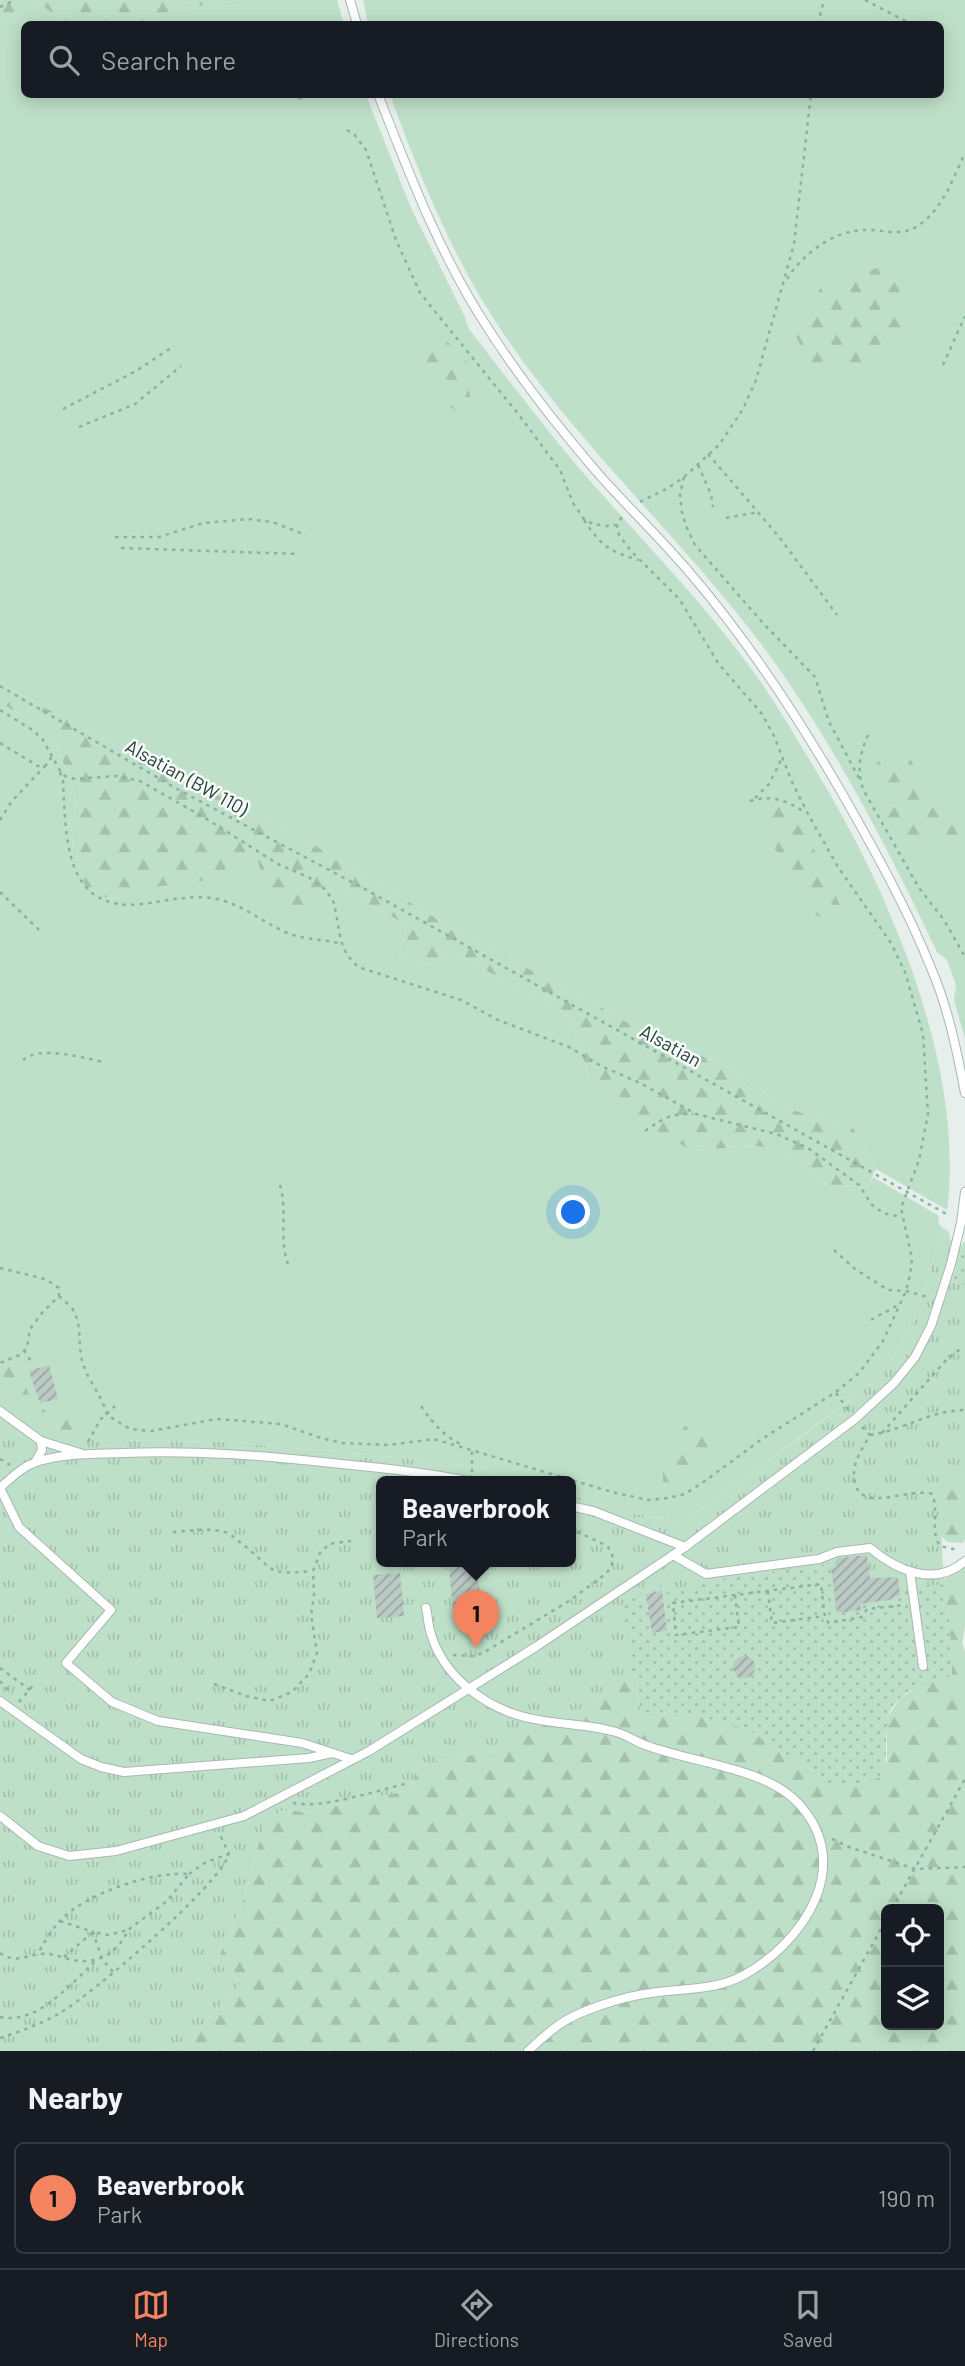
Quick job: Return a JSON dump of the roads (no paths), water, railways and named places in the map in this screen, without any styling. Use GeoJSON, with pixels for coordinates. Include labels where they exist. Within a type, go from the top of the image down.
{"type":"FeatureCollection","features":[{"type":"Feature","properties":{"kind":"lane"},"geometry":{"type":"LineString","coordinates":[[350,0],[356,21]]}},
{"type":"Feature","properties":{"kind":"lane"},"geometry":{"type":"LineString","coordinates":[[380,98],[407,167],[452,266],[490,333],[546,410],[689,572],[748,646],[793,711],[871,843],[932,970],[959,1061],[965,1093]]}},
{"type":"Feature","properties":{"kind":"lane"},"geometry":{"type":"LineString","coordinates":[[0,1816],[38,1846],[69,1856],[116,1851],[215,1825],[244,1816],[287,1795],[369,1751],[468,1690],[685,1547],[855,1419],[894,1383],[915,1357],[931,1326],[951,1264],[965,1192]]}},
{"type":"Feature","properties":{"kind":"lane"},"geometry":{"type":"LineString","coordinates":[[0,1411],[41,1441],[84,1450],[206,1451],[435,1476]]}},
{"type":"Feature","properties":{"kind":"lane"},"geometry":{"type":"LineString","coordinates":[[36,1461],[42,1450],[41,1441]]}},
{"type":"Feature","properties":{"kind":"lane"},"geometry":{"type":"LineString","coordinates":[[84,1450],[36,1461],[18,1471],[0,1488],[19,1527],[111,1610],[66,1663],[113,1702],[158,1721],[302,1743],[351,1759]]}},
{"type":"Feature","properties":{"kind":"lane"},"geometry":{"type":"LineString","coordinates":[[576,1507],[593,1511],[685,1547]]}},
{"type":"Feature","properties":{"kind":"lane"},"geometry":{"type":"LineString","coordinates":[[673,1555],[706,1574],[819,1559],[837,1552],[870,1548],[888,1563],[915,1574],[947,1573],[965,1561]]}},
{"type":"Feature","properties":{"kind":"lane"},"geometry":{"type":"LineString","coordinates":[[910,1572],[923,1666]]}},
{"type":"Feature","properties":{"kind":"lane"},"geometry":{"type":"LineString","coordinates":[[426,1608],[431,1635],[441,1656],[468,1690],[522,1717],[617,1732],[644,1745],[731,1769],[774,1786],[797,1801],[820,1833],[823,1856],[821,1888],[810,1913],[778,1951],[742,1976],[703,1988],[649,1993],[605,2004],[558,2025],[528,2051]]}},
{"type":"Feature","properties":{"kind":"lane"},"geometry":{"type":"LineString","coordinates":[[0,1701],[81,1759],[124,1772],[309,1758],[332,1752]]}},
{"type":"Feature","properties":{"kind":"place","name":"Beaverbrook"},"geometry":{"type":"Point","coordinates":[476,1648]}}]}
